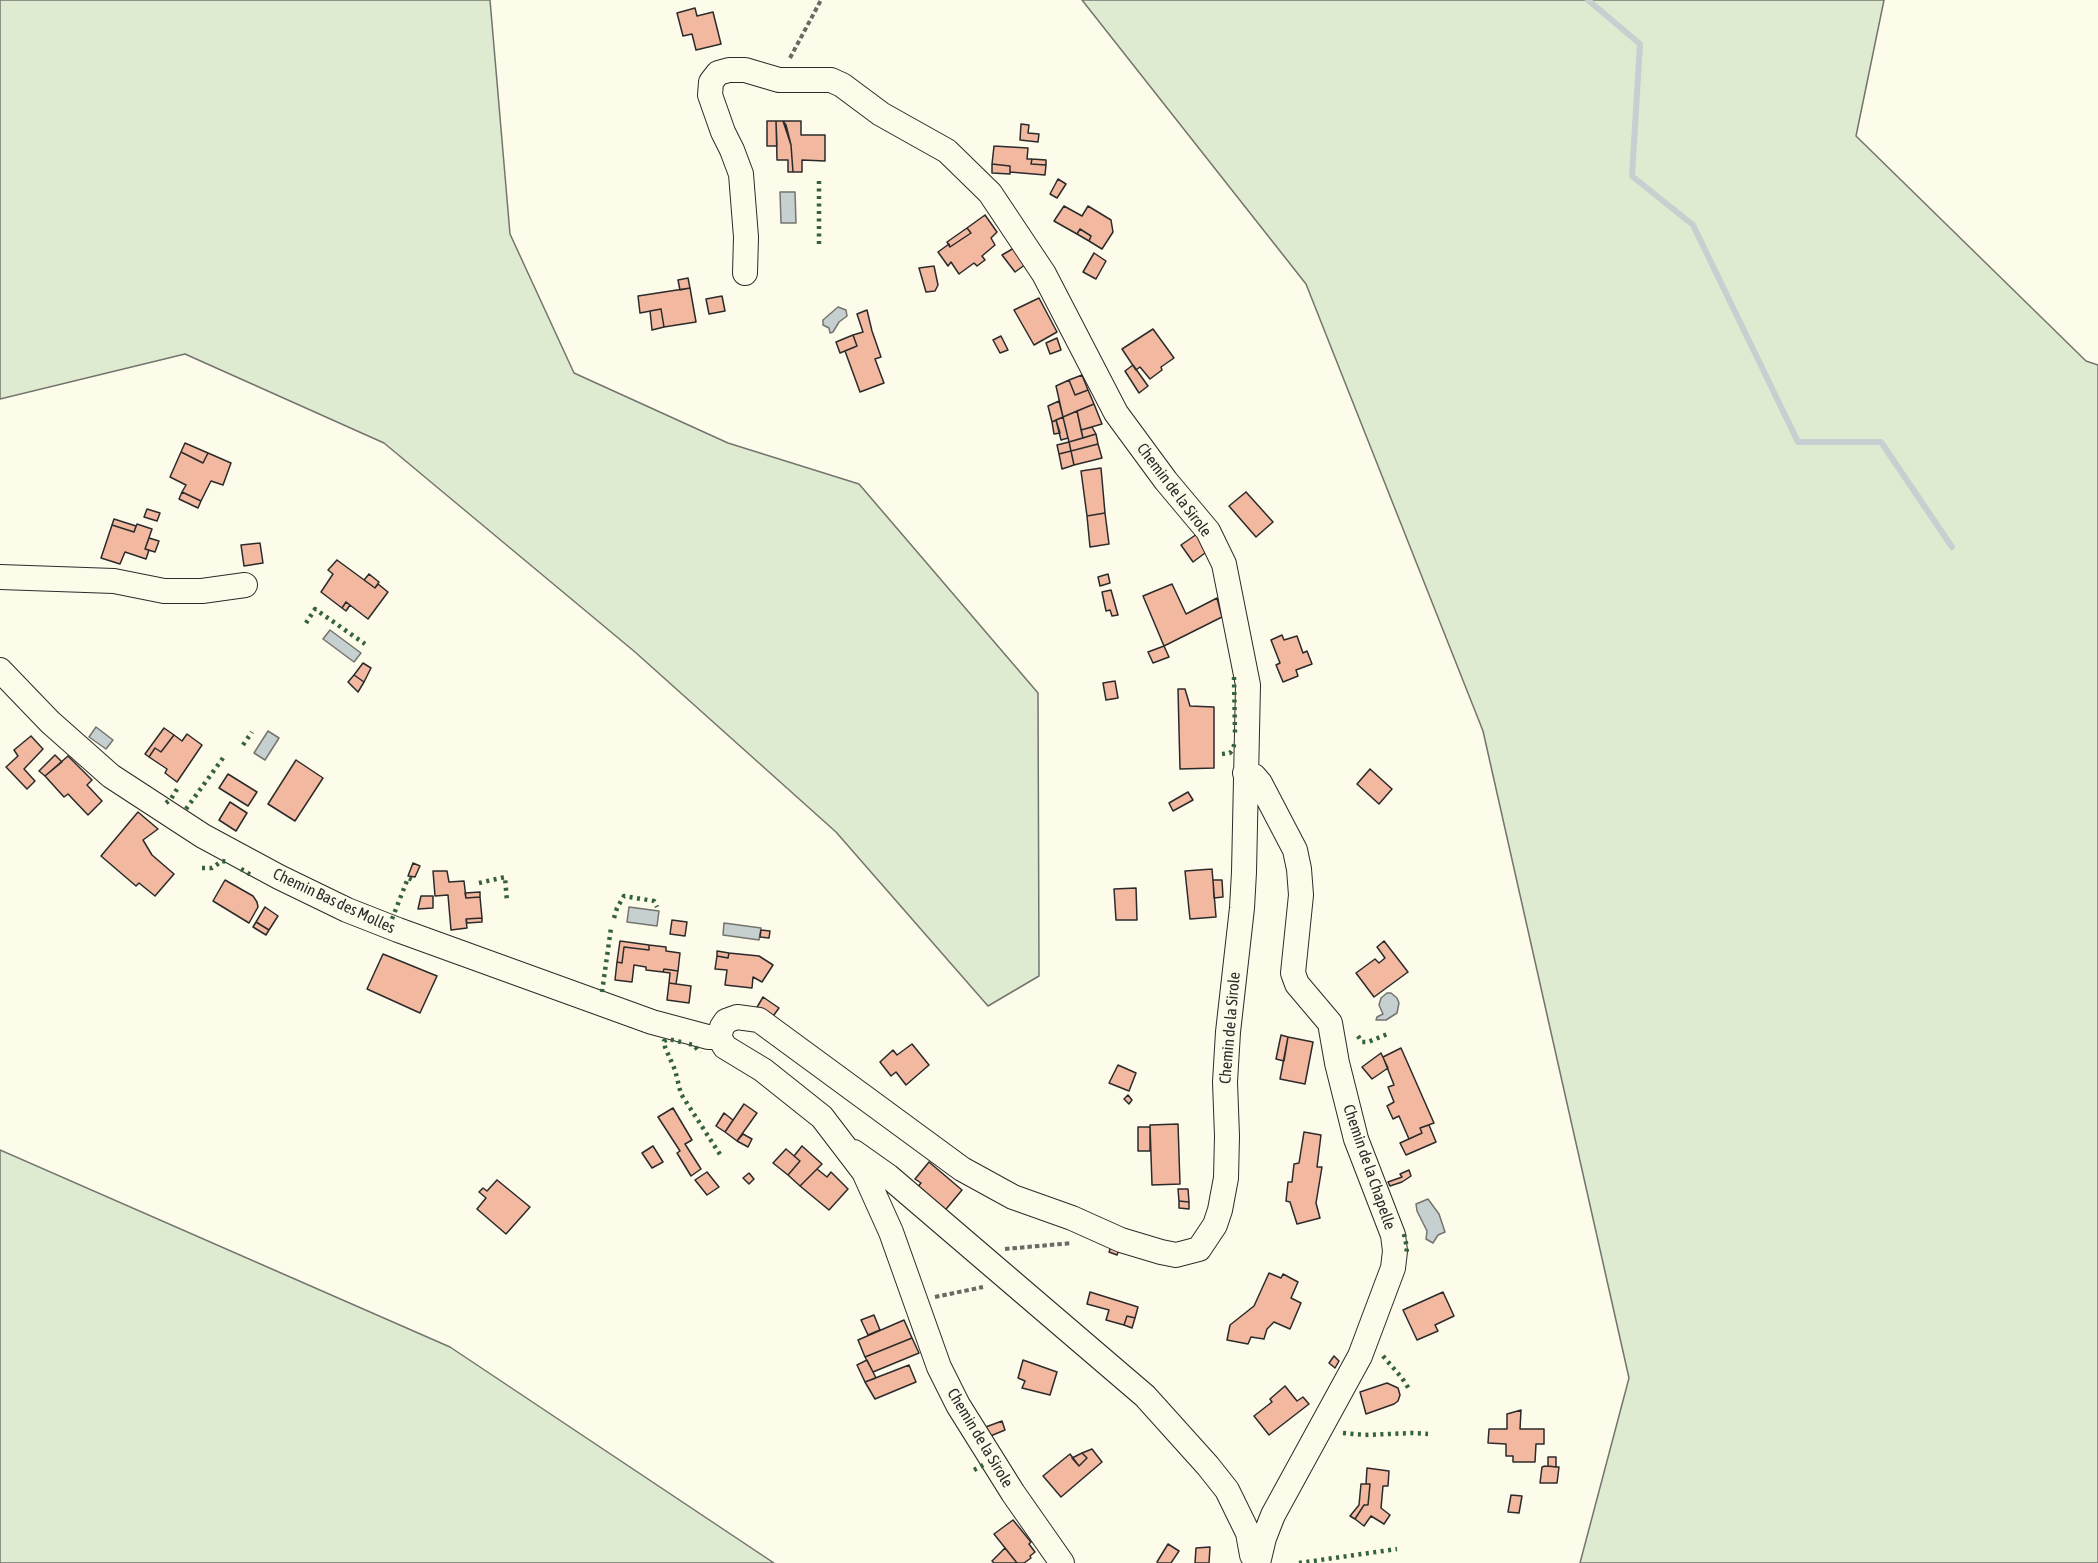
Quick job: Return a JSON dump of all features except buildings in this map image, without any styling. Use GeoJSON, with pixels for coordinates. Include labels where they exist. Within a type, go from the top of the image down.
{"type":"FeatureCollection","features":[{"type":"Feature","properties":{"kind":"street","name":"Chemin de la Sirole"},"geometry":{"type":"LineString","coordinates":[[745,273],[746,237],[741,174],[710,95],[711,82],[718,73],[745,70],[779,80],[831,80],[842,85],[881,114],[946,151],[990,193],[1044,274],[1116,413],[1166,481],[1208,531],[1224,564],[1248,685],[1242,908],[1227,1032],[1226,1178],[1215,1225],[1198,1249],[1176,1255],[1161,1252],[1121,1240],[1072,1218],[1013,1197],[962,1169],[759,1020],[737,1017],[726,1021],[719,1037],[725,1047],[763,1070],[822,1117],[864,1172],[891,1232],[939,1367],[958,1405],[1013,1493],[1062,1563]]}},
{"type":"Feature","properties":{"kind":"street"},"geometry":{"type":"LineString","coordinates":[[0,578],[114,581],[164,591],[202,591],[244,585]]}},
{"type":"Feature","properties":{"kind":"street","name":"Chemin Bas des Molles"},"geometry":{"type":"LineString","coordinates":[[0,670],[50,722],[111,776],[203,836],[279,877],[347,910],[398,930],[644,1019],[708,1037],[719,1037]]}},
{"type":"Feature","properties":{"kind":"street","name":"Chemin de la Chapelle"},"geometry":{"type":"LineString","coordinates":[[1245,773],[1254,776],[1260,783],[1295,850],[1301,895],[1293,973],[1297,984],[1330,1023],[1337,1063],[1356,1139],[1393,1235],[1395,1251],[1394,1268],[1360,1356],[1272,1515],[1257,1563]]}},
{"type":"Feature","properties":{"kind":"street"},"geometry":{"type":"LineString","coordinates":[[840,1142],[888,1176],[1144,1396],[1227,1490],[1248,1533],[1252,1555],[1257,1563]]}},
{"type":"Feature","properties":{"kind":"path"},"geometry":{"type":"LineString","coordinates":[[779,80],[820,0]]}},
{"type":"Feature","properties":{"kind":"path"},"geometry":{"type":"LineString","coordinates":[[985,1259],[1009,1248],[1077,1242]]}},
{"type":"Feature","properties":{"kind":"path"},"geometry":{"type":"LineString","coordinates":[[918,1309],[929,1299],[939,1295],[973,1288],[1014,1284]]}},
{"type":"Feature","properties":{"kind":"green space"},"geometry":{"type":"Polygon","coordinates":[[[0,0],[490,0],[510,234],[574,373],[728,443],[859,484],[1038,693],[1039,976],[988,1006],[836,832],[635,652],[384,443],[185,354],[0,399],[0,0]]]}},
{"type":"Feature","properties":{"kind":"green space"},"geometry":{"type":"Polygon","coordinates":[[[1082,0],[1884,0],[1856,136],[2086,361],[2098,365],[2098,1563],[1580,1563],[1629,1378],[1483,731],[1306,284],[1082,0]]]}},
{"type":"Feature","properties":{"kind":"green space"},"geometry":{"type":"Polygon","coordinates":[[[0,1150],[450,1347],[774,1563],[0,1563],[0,1150]]]}},
{"type":"Feature","properties":{"kind":"shaded area"},"geometry":{"type":"Polygon","coordinates":[[[780,192],[795,192],[796,223],[781,223],[780,192]]]}},
{"type":"Feature","properties":{"kind":"shaded area"},"geometry":{"type":"Polygon","coordinates":[[[838,307],[846,310],[847,316],[830,333],[829,328],[823,325],[823,320],[838,307]]]}},
{"type":"Feature","properties":{"kind":"shaded area"},"geometry":{"type":"Polygon","coordinates":[[[330,630],[361,653],[354,662],[323,639],[330,630]]]}},
{"type":"Feature","properties":{"kind":"shaded area"},"geometry":{"type":"Polygon","coordinates":[[[96,727],[113,740],[106,749],[89,737],[96,727]]]}},
{"type":"Feature","properties":{"kind":"shaded area"},"geometry":{"type":"Polygon","coordinates":[[[268,731],[279,738],[265,760],[254,753],[268,731]]]}},
{"type":"Feature","properties":{"kind":"shaded area"},"geometry":{"type":"Polygon","coordinates":[[[629,907],[659,911],[657,926],[627,922],[629,907]]]}},
{"type":"Feature","properties":{"kind":"shaded area"},"geometry":{"type":"Polygon","coordinates":[[[724,923],[761,928],[759,940],[723,935],[724,923]]]}},
{"type":"Feature","properties":{"kind":"shaded area"},"geometry":{"type":"Polygon","coordinates":[[[1387,993],[1397,998],[1399,1003],[1397,1013],[1386,1020],[1376,1020],[1383,1014],[1379,1005],[1381,998],[1387,993]]]}},
{"type":"Feature","properties":{"kind":"shaded area"},"geometry":{"type":"Polygon","coordinates":[[[1428,1199],[1439,1214],[1445,1232],[1438,1235],[1433,1243],[1426,1239],[1427,1231],[1416,1204],[1428,1199]]]}},
{"type":"Feature","properties":{"kind":"waterway"},"geometry":{"type":"LineString","coordinates":[[1588,0],[1640,44],[1632,176],[1693,225],[1798,442],[1881,442],[1952,547]]}},
{"type":"Feature","properties":{"kind":"hedge"},"geometry":{"type":"LineString","coordinates":[[819,181],[819,246]]}},
{"type":"Feature","properties":{"kind":"hedge"},"geometry":{"type":"LineString","coordinates":[[306,623],[315,609],[365,644]]}},
{"type":"Feature","properties":{"kind":"hedge"},"geometry":{"type":"LineString","coordinates":[[1234,677],[1235,733]]}},
{"type":"Feature","properties":{"kind":"hedge"},"geometry":{"type":"LineString","coordinates":[[243,745],[252,732]]}},
{"type":"Feature","properties":{"kind":"hedge"},"geometry":{"type":"LineString","coordinates":[[1222,754],[1230,753],[1235,741]]}},
{"type":"Feature","properties":{"kind":"hedge"},"geometry":{"type":"LineString","coordinates":[[186,809],[223,758]]}},
{"type":"Feature","properties":{"kind":"hedge"},"geometry":{"type":"LineString","coordinates":[[166,803],[177,789]]}},
{"type":"Feature","properties":{"kind":"hedge"},"geometry":{"type":"LineString","coordinates":[[202,868],[212,868],[222,861],[229,862]]}},
{"type":"Feature","properties":{"kind":"hedge"},"geometry":{"type":"LineString","coordinates":[[241,869],[251,875]]}},
{"type":"Feature","properties":{"kind":"hedge"},"geometry":{"type":"LineString","coordinates":[[479,883],[505,877],[507,902]]}},
{"type":"Feature","properties":{"kind":"hedge"},"geometry":{"type":"LineString","coordinates":[[392,919],[408,878],[413,880]]}},
{"type":"Feature","properties":{"kind":"hedge"},"geometry":{"type":"LineString","coordinates":[[614,918],[624,896],[654,901],[657,907]]}},
{"type":"Feature","properties":{"kind":"hedge"},"geometry":{"type":"LineString","coordinates":[[602,992],[611,928]]}},
{"type":"Feature","properties":{"kind":"hedge"},"geometry":{"type":"LineString","coordinates":[[1358,1036],[1362,1042],[1368,1042],[1390,1033]]}},
{"type":"Feature","properties":{"kind":"hedge"},"geometry":{"type":"LineString","coordinates":[[681,1042],[668,1039],[664,1041],[681,1094],[721,1156]]}},
{"type":"Feature","properties":{"kind":"hedge"},"geometry":{"type":"LineString","coordinates":[[689,1044],[694,1045],[700,1053]]}},
{"type":"Feature","properties":{"kind":"hedge"},"geometry":{"type":"LineString","coordinates":[[1404,1234],[1406,1255]]}},
{"type":"Feature","properties":{"kind":"hedge"},"geometry":{"type":"LineString","coordinates":[[1383,1356],[1409,1389]]}},
{"type":"Feature","properties":{"kind":"hedge"},"geometry":{"type":"LineString","coordinates":[[1343,1433],[1428,1434]]}},
{"type":"Feature","properties":{"kind":"hedge"},"geometry":{"type":"LineString","coordinates":[[974,1470],[985,1464]]}},
{"type":"Feature","properties":{"kind":"hedge"},"geometry":{"type":"LineString","coordinates":[[1299,1563],[1397,1549]]}}]}
